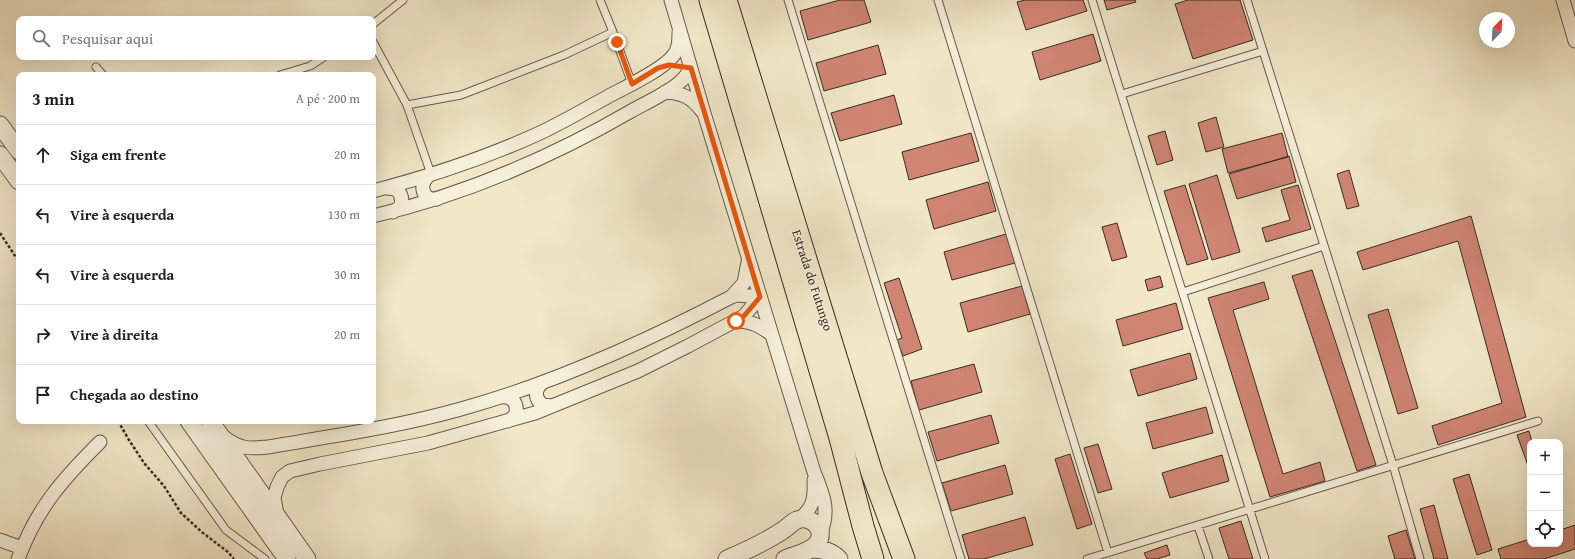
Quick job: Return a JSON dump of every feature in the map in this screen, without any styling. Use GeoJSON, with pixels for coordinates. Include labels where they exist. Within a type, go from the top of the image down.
{"type":"FeatureCollection","features":[{"type":"Feature","properties":{"kind":"main road","name":"Estrada do Futungo"},"geometry":{"type":"LineString","coordinates":[[710,0],[874,559]]}},
{"type":"Feature","properties":{"kind":"main road","name":"Estrada do Futungo"},"geometry":{"type":"LineString","coordinates":[[726,0],[872,473],[904,559]]}},
{"type":"Feature","properties":{"kind":"street"},"geometry":{"type":"LineString","coordinates":[[671,0],[748,258],[826,507],[825,524],[816,542],[785,559]]}},
{"type":"Feature","properties":{"kind":"street"},"geometry":{"type":"LineString","coordinates":[[1563,0],[1575,41]]}},
{"type":"Feature","properties":{"kind":"street"},"geometry":{"type":"LineString","coordinates":[[376,190],[476,159],[542,131],[632,84],[674,56],[678,46],[680,29]]}},
{"type":"Feature","properties":{"kind":"street"},"geometry":{"type":"LineString","coordinates":[[658,68],[669,65],[691,68]]}},
{"type":"Feature","properties":{"kind":"street"},"geometry":{"type":"LineString","coordinates":[[376,215],[437,199],[479,184],[542,158],[604,127],[665,92],[682,80],[691,68]]}},
{"type":"Feature","properties":{"kind":"street"},"geometry":{"type":"LineString","coordinates":[[665,92],[675,92],[686,96],[694,101],[704,113]]}},
{"type":"Feature","properties":{"kind":"street"},"geometry":{"type":"LineString","coordinates":[[0,124],[16,147]]}},
{"type":"Feature","properties":{"kind":"street"},"geometry":{"type":"LineString","coordinates":[[0,155],[16,177]]}},
{"type":"Feature","properties":{"kind":"street"},"geometry":{"type":"LineString","coordinates":[[431,174],[424,180],[422,188],[426,195],[433,199],[437,199]]}},
{"type":"Feature","properties":{"kind":"street"},"geometry":{"type":"LineString","coordinates":[[387,188],[396,189],[401,195],[402,199],[400,208],[393,212]]}},
{"type":"Feature","properties":{"kind":"street"},"geometry":{"type":"LineString","coordinates":[[731,297],[744,283],[748,258]]}},
{"type":"Feature","properties":{"kind":"street"},"geometry":{"type":"LineString","coordinates":[[212,424],[224,437],[239,447],[253,448],[268,447],[396,425],[460,409],[544,382],[624,349],[731,297],[737,295],[760,297]]}},
{"type":"Feature","properties":{"kind":"street"},"geometry":{"type":"LineString","coordinates":[[279,519],[275,508],[274,498],[276,487],[282,477],[290,472],[320,464],[428,443],[534,413],[638,371],[736,321],[744,316],[760,297]]}},
{"type":"Feature","properties":{"kind":"street"},"geometry":{"type":"LineString","coordinates":[[736,321],[747,321],[765,330],[772,336]]}},
{"type":"Feature","properties":{"kind":"street"},"geometry":{"type":"LineString","coordinates":[[544,382],[538,387],[536,396],[537,400],[543,406],[552,406]]}},
{"type":"Feature","properties":{"kind":"street"},"geometry":{"type":"LineString","coordinates":[[501,397],[506,396],[513,400],[517,408],[515,416],[508,421]]}},
{"type":"Feature","properties":{"kind":"street"},"geometry":{"type":"LineString","coordinates":[[191,424],[287,559]]}},
{"type":"Feature","properties":{"kind":"street"},"geometry":{"type":"LineString","coordinates":[[212,424],[307,559]]}},
{"type":"Feature","properties":{"kind":"street"},"geometry":{"type":"LineString","coordinates":[[0,540],[20,554],[31,526],[43,506],[69,472],[100,442]]}},
{"type":"Feature","properties":{"kind":"street"},"geometry":{"type":"LineString","coordinates":[[727,559],[744,552],[775,535],[808,513],[813,504],[815,488],[814,472]]}},
{"type":"Feature","properties":{"kind":"street"},"geometry":{"type":"LineString","coordinates":[[798,520],[807,519],[814,522],[819,528],[816,542]]}},
{"type":"Feature","properties":{"kind":"street"},"geometry":{"type":"LineString","coordinates":[[816,542],[823,549],[833,553],[839,559]]}},
{"type":"Feature","properties":{"kind":"lane"},"geometry":{"type":"LineString","coordinates":[[376,22],[403,0]]}},
{"type":"Feature","properties":{"kind":"lane"},"geometry":{"type":"LineString","coordinates":[[600,0],[632,84]]}},
{"type":"Feature","properties":{"kind":"lane"},"geometry":{"type":"LineString","coordinates":[[788,0],[961,559]]}},
{"type":"Feature","properties":{"kind":"lane"},"geometry":{"type":"LineString","coordinates":[[938,0],[1108,553]]}},
{"type":"Feature","properties":{"kind":"lane"},"geometry":{"type":"LineString","coordinates":[[1092,0],[1265,559]]}},
{"type":"Feature","properties":{"kind":"lane"},"geometry":{"type":"LineString","coordinates":[[1248,0],[1393,465],[1420,559]]}},
{"type":"Feature","properties":{"kind":"lane"},"geometry":{"type":"LineString","coordinates":[[407,105],[461,95],[564,55],[613,32]]}},
{"type":"Feature","properties":{"kind":"lane"},"geometry":{"type":"LineString","coordinates":[[376,48],[407,105],[431,174]]}},
{"type":"Feature","properties":{"kind":"lane"},"geometry":{"type":"LineString","coordinates":[[1122,94],[1263,51]]}},
{"type":"Feature","properties":{"kind":"lane"},"geometry":{"type":"LineString","coordinates":[[290,72],[310,66],[319,60]]}},
{"type":"Feature","properties":{"kind":"lane"},"geometry":{"type":"LineString","coordinates":[[96,66],[101,72]]}},
{"type":"Feature","properties":{"kind":"lane"},"geometry":{"type":"LineString","coordinates":[[1183,292],[1324,246]]}},
{"type":"Feature","properties":{"kind":"lane"},"geometry":{"type":"LineString","coordinates":[[1087,559],[1538,421]]}},
{"type":"Feature","properties":{"kind":"lane"},"geometry":{"type":"LineString","coordinates":[[150,424],[226,530],[265,559]]}},
{"type":"Feature","properties":{"kind":"lane"},"geometry":{"type":"LineString","coordinates":[[1198,526],[1209,559]]}},
{"type":"Feature","properties":{"kind":"path"},"geometry":{"type":"LineString","coordinates":[[0,233],[16,257]]}},
{"type":"Feature","properties":{"kind":"path"},"geometry":{"type":"LineString","coordinates":[[120,424],[144,463],[164,486],[181,513],[202,533],[228,552],[234,559]]}},
{"type":"Feature","properties":{"kind":"building"},"geometry":{"type":"Polygon","coordinates":[[[840,0],[864,0],[871,22],[808,40],[800,11],[840,0]]]}},
{"type":"Feature","properties":{"kind":"building"},"geometry":{"type":"Polygon","coordinates":[[[1025,0],[1083,0],[1087,11],[1026,30],[1017,2],[1025,0]]]}},
{"type":"Feature","properties":{"kind":"building"},"geometry":{"type":"Polygon","coordinates":[[[1104,0],[1135,0],[1136,2],[1107,10],[1104,0]]]}},
{"type":"Feature","properties":{"kind":"building"},"geometry":{"type":"Polygon","coordinates":[[[1188,0],[1240,0],[1253,40],[1193,59],[1175,4],[1188,0]]]}},
{"type":"Feature","properties":{"kind":"building"},"geometry":{"type":"Polygon","coordinates":[[[1093,34],[1101,61],[1040,80],[1032,52],[1093,34]]]}},
{"type":"Feature","properties":{"kind":"building"},"geometry":{"type":"Polygon","coordinates":[[[878,45],[886,74],[824,91],[816,63],[878,45]]]}},
{"type":"Feature","properties":{"kind":"building"},"geometry":{"type":"Polygon","coordinates":[[[894,95],[902,124],[840,141],[831,113],[894,95]]]}},
{"type":"Feature","properties":{"kind":"building"},"geometry":{"type":"Polygon","coordinates":[[[1216,117],[1224,147],[1206,152],[1198,123],[1216,117]]]}},
{"type":"Feature","properties":{"kind":"building"},"geometry":{"type":"Polygon","coordinates":[[[1165,131],[1173,160],[1157,165],[1148,136],[1165,131]]]}},
{"type":"Feature","properties":{"kind":"building"},"geometry":{"type":"Polygon","coordinates":[[[971,133],[979,161],[909,180],[902,152],[971,133]]]}},
{"type":"Feature","properties":{"kind":"building"},"geometry":{"type":"Polygon","coordinates":[[[1282,133],[1288,157],[1228,173],[1222,149],[1282,133]]]}},
{"type":"Feature","properties":{"kind":"building"},"geometry":{"type":"Polygon","coordinates":[[[1289,156],[1296,182],[1237,199],[1229,174],[1289,156]]]}},
{"type":"Feature","properties":{"kind":"building"},"geometry":{"type":"Polygon","coordinates":[[[1349,170],[1359,206],[1347,209],[1337,174],[1349,170]]]}},
{"type":"Feature","properties":{"kind":"building"},"geometry":{"type":"Polygon","coordinates":[[[1217,175],[1240,252],[1212,260],[1189,184],[1217,175]]]}},
{"type":"Feature","properties":{"kind":"building"},"geometry":{"type":"Polygon","coordinates":[[[988,182],[996,211],[934,229],[926,200],[988,182]]]}},
{"type":"Feature","properties":{"kind":"building"},"geometry":{"type":"Polygon","coordinates":[[[1185,185],[1208,259],[1187,265],[1164,191],[1185,185]]]}},
{"type":"Feature","properties":{"kind":"building"},"geometry":{"type":"Polygon","coordinates":[[[1298,185],[1311,229],[1266,242],[1262,228],[1290,220],[1281,190],[1298,185]]]}},
{"type":"Feature","properties":{"kind":"building"},"geometry":{"type":"Polygon","coordinates":[[[1471,216],[1526,417],[1438,445],[1432,426],[1502,403],[1458,241],[1363,270],[1357,252],[1471,216]]]}},
{"type":"Feature","properties":{"kind":"building"},"geometry":{"type":"Polygon","coordinates":[[[1117,223],[1127,257],[1112,261],[1102,227],[1117,223]]]}},
{"type":"Feature","properties":{"kind":"building"},"geometry":{"type":"Polygon","coordinates":[[[1006,234],[1015,263],[952,280],[944,252],[1006,234]]]}},
{"type":"Feature","properties":{"kind":"building"},"geometry":{"type":"Polygon","coordinates":[[[1312,270],[1376,465],[1357,471],[1292,276],[1312,270]]]}},
{"type":"Feature","properties":{"kind":"building"},"geometry":{"type":"Polygon","coordinates":[[[1160,276],[1163,287],[1148,291],[1145,280],[1160,276]]]}},
{"type":"Feature","properties":{"kind":"building"},"geometry":{"type":"Polygon","coordinates":[[[899,278],[922,349],[903,356],[897,340],[902,338],[884,283],[899,278]]]}},
{"type":"Feature","properties":{"kind":"building"},"geometry":{"type":"Polygon","coordinates":[[[1264,282],[1269,299],[1233,310],[1283,474],[1320,462],[1325,481],[1270,497],[1208,298],[1264,282]]]}},
{"type":"Feature","properties":{"kind":"building"},"geometry":{"type":"Polygon","coordinates":[[[1022,286],[1030,314],[968,332],[960,303],[1022,286]]]}},
{"type":"Feature","properties":{"kind":"building"},"geometry":{"type":"Polygon","coordinates":[[[1176,303],[1183,329],[1123,346],[1116,320],[1176,303]]]}},
{"type":"Feature","properties":{"kind":"building"},"geometry":{"type":"Polygon","coordinates":[[[1388,309],[1418,408],[1398,414],[1368,315],[1388,309]]]}},
{"type":"Feature","properties":{"kind":"building"},"geometry":{"type":"Polygon","coordinates":[[[1190,353],[1197,379],[1138,396],[1130,370],[1190,353]]]}},
{"type":"Feature","properties":{"kind":"building"},"geometry":{"type":"Polygon","coordinates":[[[974,364],[982,392],[919,410],[911,381],[974,364]]]}},
{"type":"Feature","properties":{"kind":"building"},"geometry":{"type":"Polygon","coordinates":[[[1206,407],[1213,433],[1153,449],[1146,423],[1206,407]]]}},
{"type":"Feature","properties":{"kind":"building"},"geometry":{"type":"Polygon","coordinates":[[[991,415],[999,443],[937,461],[928,432],[991,415]]]}},
{"type":"Feature","properties":{"kind":"building"},"geometry":{"type":"Polygon","coordinates":[[[1529,431],[1531,439],[1527,439],[1527,463],[1517,435],[1529,431]]]}},
{"type":"Feature","properties":{"kind":"building"},"geometry":{"type":"Polygon","coordinates":[[[1098,444],[1112,489],[1098,493],[1084,448],[1098,444]]]}},
{"type":"Feature","properties":{"kind":"building"},"geometry":{"type":"Polygon","coordinates":[[[1070,454],[1092,524],[1077,529],[1055,459],[1070,454]]]}},
{"type":"Feature","properties":{"kind":"building"},"geometry":{"type":"Polygon","coordinates":[[[1222,455],[1229,481],[1170,498],[1162,473],[1222,455]]]}},
{"type":"Feature","properties":{"kind":"building"},"geometry":{"type":"Polygon","coordinates":[[[1005,465],[1013,494],[951,511],[942,483],[1005,465]]]}},
{"type":"Feature","properties":{"kind":"building"},"geometry":{"type":"Polygon","coordinates":[[[1469,474],[1492,550],[1477,555],[1453,479],[1469,474]]]}},
{"type":"Feature","properties":{"kind":"building"},"geometry":{"type":"Polygon","coordinates":[[[1434,505],[1448,559],[1434,559],[1420,509],[1434,505]]]}},
{"type":"Feature","properties":{"kind":"building"},"geometry":{"type":"Polygon","coordinates":[[[1025,517],[1033,545],[984,559],[969,559],[962,535],[1025,517]]]}},
{"type":"Feature","properties":{"kind":"building"},"geometry":{"type":"Polygon","coordinates":[[[1241,521],[1253,559],[1229,559],[1219,528],[1241,521]]]}},
{"type":"Feature","properties":{"kind":"building"},"geometry":{"type":"Polygon","coordinates":[[[1575,525],[1575,549],[1544,559],[1501,559],[1498,549],[1527,540],[1527,547],[1563,547],[1563,529],[1575,525]]]}},
{"type":"Feature","properties":{"kind":"building"},"geometry":{"type":"Polygon","coordinates":[[[1406,530],[1415,559],[1395,559],[1388,536],[1406,530]]]}},
{"type":"Feature","properties":{"kind":"building"},"geometry":{"type":"Polygon","coordinates":[[[1167,545],[1170,555],[1157,559],[1147,559],[1144,553],[1167,545]]]}},
{"type":"Feature","properties":{"kind":"route"},"geometry":{"type":"LineString","coordinates":[[617,42],[625,68],[632,84],[658,68],[669,65],[691,68],[760,297],[744,316],[736,321]]}}]}
